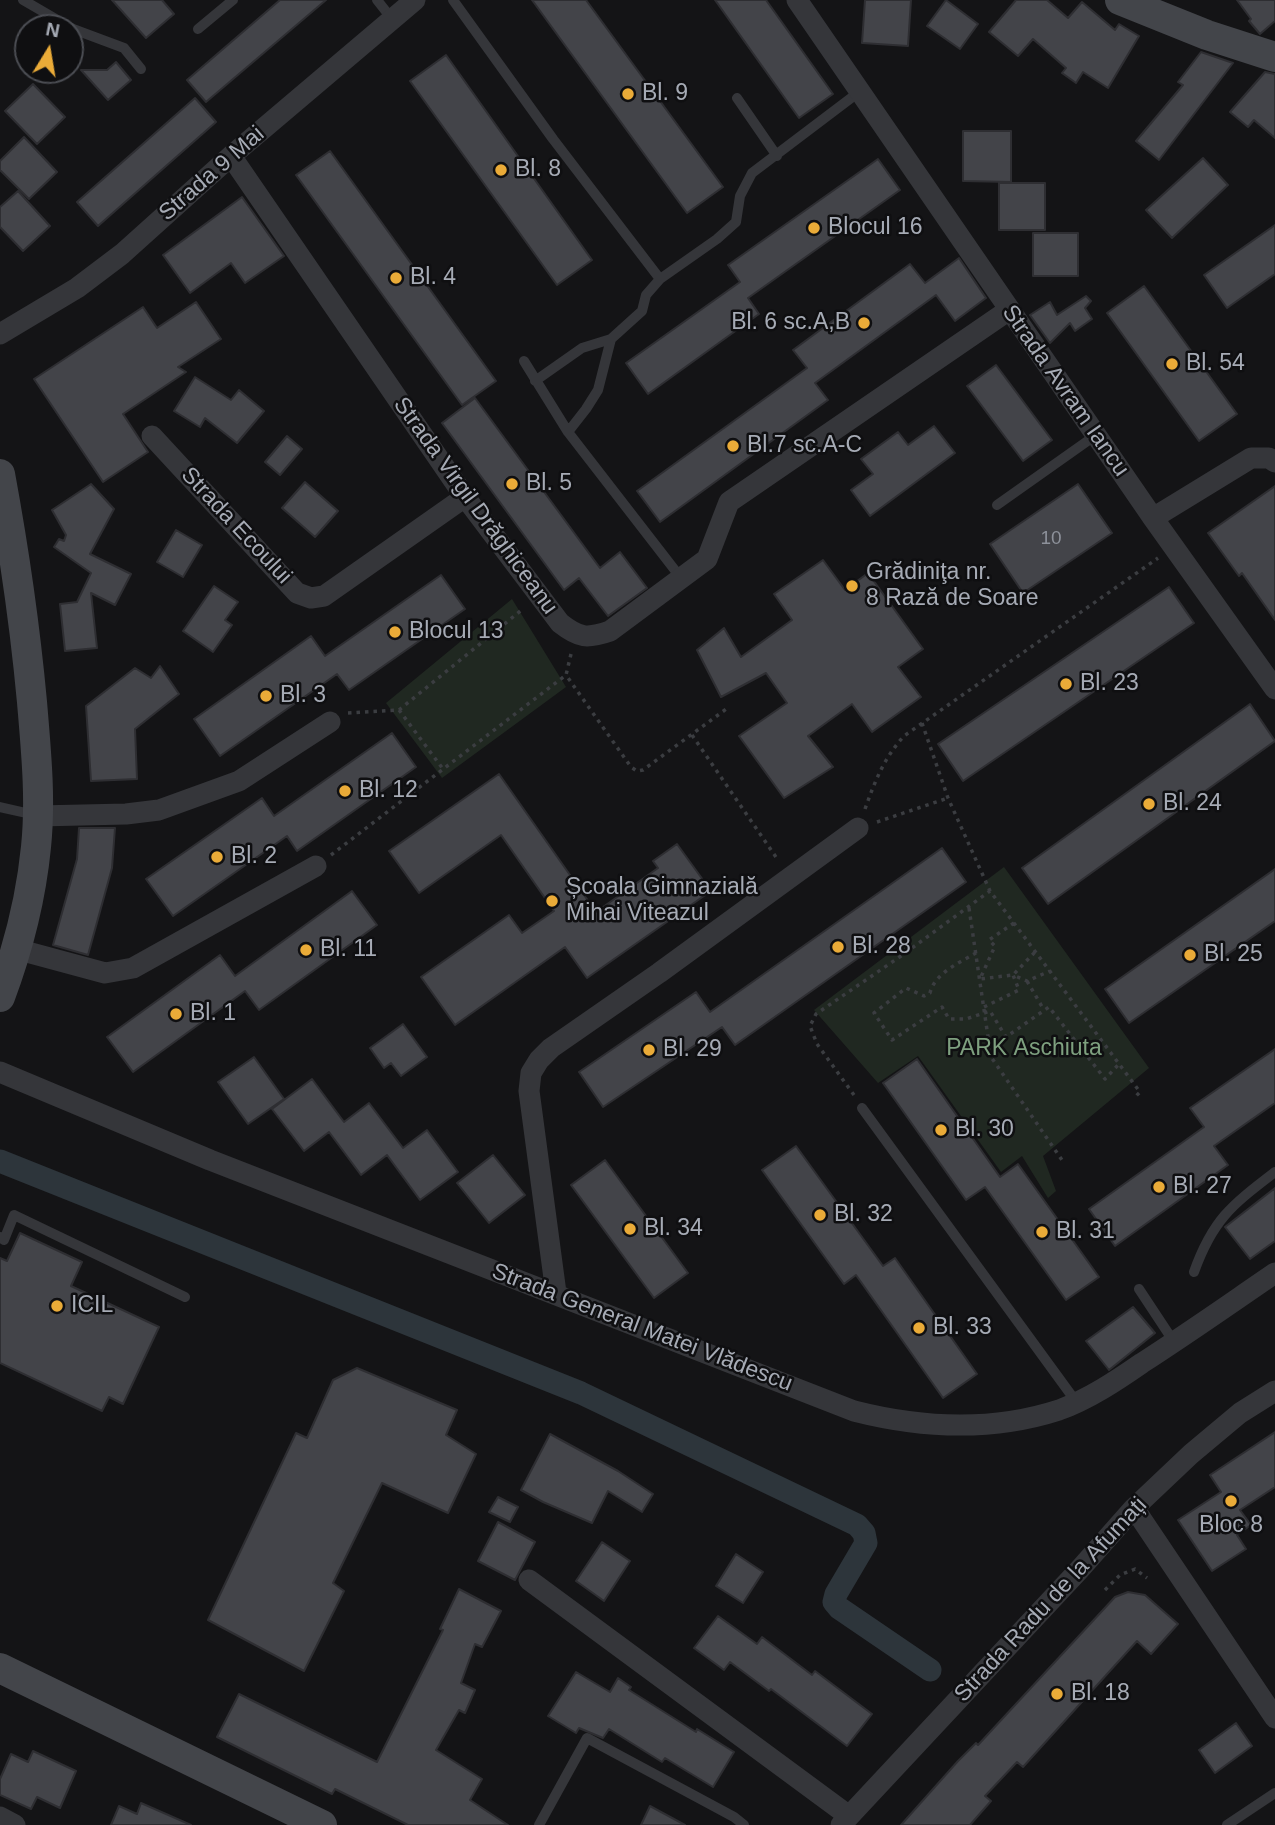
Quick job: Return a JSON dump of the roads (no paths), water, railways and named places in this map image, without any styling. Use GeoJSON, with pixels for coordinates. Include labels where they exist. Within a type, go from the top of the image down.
{"type":"FeatureCollection","features":[{"type":"Feature","properties":{"kind":"main road"},"geometry":{"type":"LineString","coordinates":[[1120,0],[1208,35],[1275,57]]}},
{"type":"Feature","properties":{"kind":"main road"},"geometry":{"type":"LineString","coordinates":[[0,474],[29,665],[38,783],[38,816],[32,872],[16,949],[0,997]]}},
{"type":"Feature","properties":{"kind":"main road"},"geometry":{"type":"LineString","coordinates":[[0,1668],[322,1825]]}},
{"type":"Feature","properties":{"kind":"main road"},"geometry":{"type":"LineString","coordinates":[[0,1688],[276,1825]]}},
{"type":"Feature","properties":{"kind":"street","name":"Strada 9 Mai"},"geometry":{"type":"LineString","coordinates":[[0,334],[77,288],[122,254],[231,156],[415,0]]}},
{"type":"Feature","properties":{"kind":"street","name":"Strada Avram Iancu"},"geometry":{"type":"LineString","coordinates":[[797,0],[1153,518],[1275,689]]}},
{"type":"Feature","properties":{"kind":"street","name":"Strada Virgil Drăghiceanu"},"geometry":{"type":"LineString","coordinates":[[231,156],[465,497],[560,623],[575,635],[594,636],[610,631],[707,559],[729,502],[1009,310]]}},
{"type":"Feature","properties":{"kind":"street","name":"Strada Ecoului"},"geometry":{"type":"LineString","coordinates":[[152,436],[297,593],[311,598],[324,596],[465,497]]}},
{"type":"Feature","properties":{"kind":"street"},"geometry":{"type":"LineString","coordinates":[[1153,518],[1251,458],[1269,458],[1275,462]]}},
{"type":"Feature","properties":{"kind":"street"},"geometry":{"type":"LineString","coordinates":[[38,816],[126,814],[159,810],[239,781],[330,722]]}},
{"type":"Feature","properties":{"kind":"street"},"geometry":{"type":"LineString","coordinates":[[556,1293],[531,1110],[531,1073],[539,1060],[551,1048],[858,828]]}},
{"type":"Feature","properties":{"kind":"street"},"geometry":{"type":"LineString","coordinates":[[16,949],[105,974],[133,968],[316,866]]}},
{"type":"Feature","properties":{"kind":"street","name":"Strada General Matei Vlădescu"},"geometry":{"type":"LineString","coordinates":[[0,1072],[236,1170],[853,1411],[888,1420],[924,1425],[991,1424],[1042,1415],[1077,1403],[1106,1387],[1275,1273]]}},
{"type":"Feature","properties":{"kind":"street","name":"Strada Radu de la Afumați"},"geometry":{"type":"LineString","coordinates":[[845,1820],[1134,1508],[1191,1454],[1240,1413],[1275,1391]]}},
{"type":"Feature","properties":{"kind":"street"},"geometry":{"type":"LineString","coordinates":[[1134,1508],[1275,1718]]}},
{"type":"Feature","properties":{"kind":"street"},"geometry":{"type":"LineString","coordinates":[[529,1580],[845,1820]]}},
{"type":"Feature","properties":{"kind":"street"},"geometry":{"type":"LineString","coordinates":[[0,1817],[15,1825]]}},
{"type":"Feature","properties":{"kind":"lane"},"geometry":{"type":"LineString","coordinates":[[23,0],[73,29],[124,48],[141,69]]}},
{"type":"Feature","properties":{"kind":"lane"},"geometry":{"type":"LineString","coordinates":[[198,29],[233,0]]}},
{"type":"Feature","properties":{"kind":"lane"},"geometry":{"type":"LineString","coordinates":[[377,0],[392,19]]}},
{"type":"Feature","properties":{"kind":"lane"},"geometry":{"type":"LineString","coordinates":[[459,2],[552,139],[660,279]]}},
{"type":"Feature","properties":{"kind":"lane"},"geometry":{"type":"LineString","coordinates":[[535,381],[582,348],[611,339],[642,311],[646,295],[660,279],[717,239],[736,222],[740,196],[752,173],[859,92]]}},
{"type":"Feature","properties":{"kind":"lane"},"geometry":{"type":"LineString","coordinates":[[737,98],[777,156]]}},
{"type":"Feature","properties":{"kind":"lane"},"geometry":{"type":"LineString","coordinates":[[568,432],[598,390],[611,339]]}},
{"type":"Feature","properties":{"kind":"lane"},"geometry":{"type":"LineString","coordinates":[[524,361],[568,432],[681,578]]}},
{"type":"Feature","properties":{"kind":"lane"},"geometry":{"type":"LineString","coordinates":[[997,505],[1096,435]]}},
{"type":"Feature","properties":{"kind":"lane"},"geometry":{"type":"LineString","coordinates":[[0,807],[38,816]]}},
{"type":"Feature","properties":{"kind":"lane"},"geometry":{"type":"LineString","coordinates":[[862,1108],[1077,1403]]}},
{"type":"Feature","properties":{"kind":"lane"},"geometry":{"type":"LineString","coordinates":[[1194,1272],[1204,1244],[1217,1222],[1230,1207],[1275,1172]]}},
{"type":"Feature","properties":{"kind":"lane"},"geometry":{"type":"LineString","coordinates":[[0,1237],[5,1240],[14,1215],[185,1297]]}},
{"type":"Feature","properties":{"kind":"lane"},"geometry":{"type":"LineString","coordinates":[[1139,1289],[1174,1342]]}},
{"type":"Feature","properties":{"kind":"lane"},"geometry":{"type":"LineString","coordinates":[[539,1825],[587,1738],[734,1817],[744,1825]]}},
{"type":"Feature","properties":{"kind":"lane"},"geometry":{"type":"LineString","coordinates":[[1227,1825],[1275,1793]]}},
{"type":"Feature","properties":{"kind":"waterway"},"geometry":{"type":"LineString","coordinates":[[0,1161],[581,1393],[857,1525],[864,1533],[866,1543],[834,1602],[930,1670]]}},
{"type":"Feature","properties":{"kind":"place","name":"Bl. 9"},"geometry":{"type":"Point","coordinates":[628,94]}},
{"type":"Feature","properties":{"kind":"place","name":"Bl. 8"},"geometry":{"type":"Point","coordinates":[501,170]}},
{"type":"Feature","properties":{"kind":"place","name":"Blocul 16"},"geometry":{"type":"Point","coordinates":[814,228]}},
{"type":"Feature","properties":{"kind":"place","name":"Bl. 4"},"geometry":{"type":"Point","coordinates":[396,278]}},
{"type":"Feature","properties":{"kind":"place","name":"Bl. 6 sc.A,B"},"geometry":{"type":"Point","coordinates":[864,323]}},
{"type":"Feature","properties":{"kind":"place","name":"Bl. 54"},"geometry":{"type":"Point","coordinates":[1172,364]}},
{"type":"Feature","properties":{"kind":"place","name":"Bl.7 sc.A-C"},"geometry":{"type":"Point","coordinates":[733,446]}},
{"type":"Feature","properties":{"kind":"place","name":"Bl. 5"},"geometry":{"type":"Point","coordinates":[512,484]}},
{"type":"Feature","properties":{"kind":"place","name":"Grădiniţa nr. 8 Rază de Soare"},"geometry":{"type":"Point","coordinates":[852,586]}},
{"type":"Feature","properties":{"kind":"place","name":"Blocul 13"},"geometry":{"type":"Point","coordinates":[395,632]}},
{"type":"Feature","properties":{"kind":"place","name":"Bl. 23"},"geometry":{"type":"Point","coordinates":[1066,684]}},
{"type":"Feature","properties":{"kind":"place","name":"Bl. 3"},"geometry":{"type":"Point","coordinates":[266,696]}},
{"type":"Feature","properties":{"kind":"place","name":"Bl. 12"},"geometry":{"type":"Point","coordinates":[345,791]}},
{"type":"Feature","properties":{"kind":"place","name":"Bl. 24"},"geometry":{"type":"Point","coordinates":[1149,804]}},
{"type":"Feature","properties":{"kind":"place","name":"Bl. 2"},"geometry":{"type":"Point","coordinates":[217,857]}},
{"type":"Feature","properties":{"kind":"place","name":"Școala Gimnazială Mihai Viteazul"},"geometry":{"type":"Point","coordinates":[552,901]}},
{"type":"Feature","properties":{"kind":"place","name":"Bl. 28"},"geometry":{"type":"Point","coordinates":[838,947]}},
{"type":"Feature","properties":{"kind":"place","name":"Bl. 11"},"geometry":{"type":"Point","coordinates":[306,950]}},
{"type":"Feature","properties":{"kind":"place","name":"Bl. 25"},"geometry":{"type":"Point","coordinates":[1190,955]}},
{"type":"Feature","properties":{"kind":"place","name":"Bl. 1"},"geometry":{"type":"Point","coordinates":[176,1014]}},
{"type":"Feature","properties":{"kind":"place","name":"Bl. 29"},"geometry":{"type":"Point","coordinates":[649,1050]}},
{"type":"Feature","properties":{"kind":"place","name":"Bl. 30"},"geometry":{"type":"Point","coordinates":[941,1130]}},
{"type":"Feature","properties":{"kind":"place","name":"Bl. 27"},"geometry":{"type":"Point","coordinates":[1159,1187]}},
{"type":"Feature","properties":{"kind":"place","name":"Bl. 32"},"geometry":{"type":"Point","coordinates":[820,1215]}},
{"type":"Feature","properties":{"kind":"place","name":"Bl. 34"},"geometry":{"type":"Point","coordinates":[630,1229]}},
{"type":"Feature","properties":{"kind":"place","name":"Bl. 31"},"geometry":{"type":"Point","coordinates":[1042,1232]}},
{"type":"Feature","properties":{"kind":"place","name":"ICIL"},"geometry":{"type":"Point","coordinates":[57,1306]}},
{"type":"Feature","properties":{"kind":"place","name":"Bl. 33"},"geometry":{"type":"Point","coordinates":[919,1328]}},
{"type":"Feature","properties":{"kind":"place","name":"Bloc 8"},"geometry":{"type":"Point","coordinates":[1231,1501]}},
{"type":"Feature","properties":{"kind":"place","name":"Bl. 18"},"geometry":{"type":"Point","coordinates":[1057,1694]}},
{"type":"Feature","properties":{"kind":"park label","name":"PARK Aschiuta"},"geometry":{"type":"Point","coordinates":[1024,1049]}}]}
